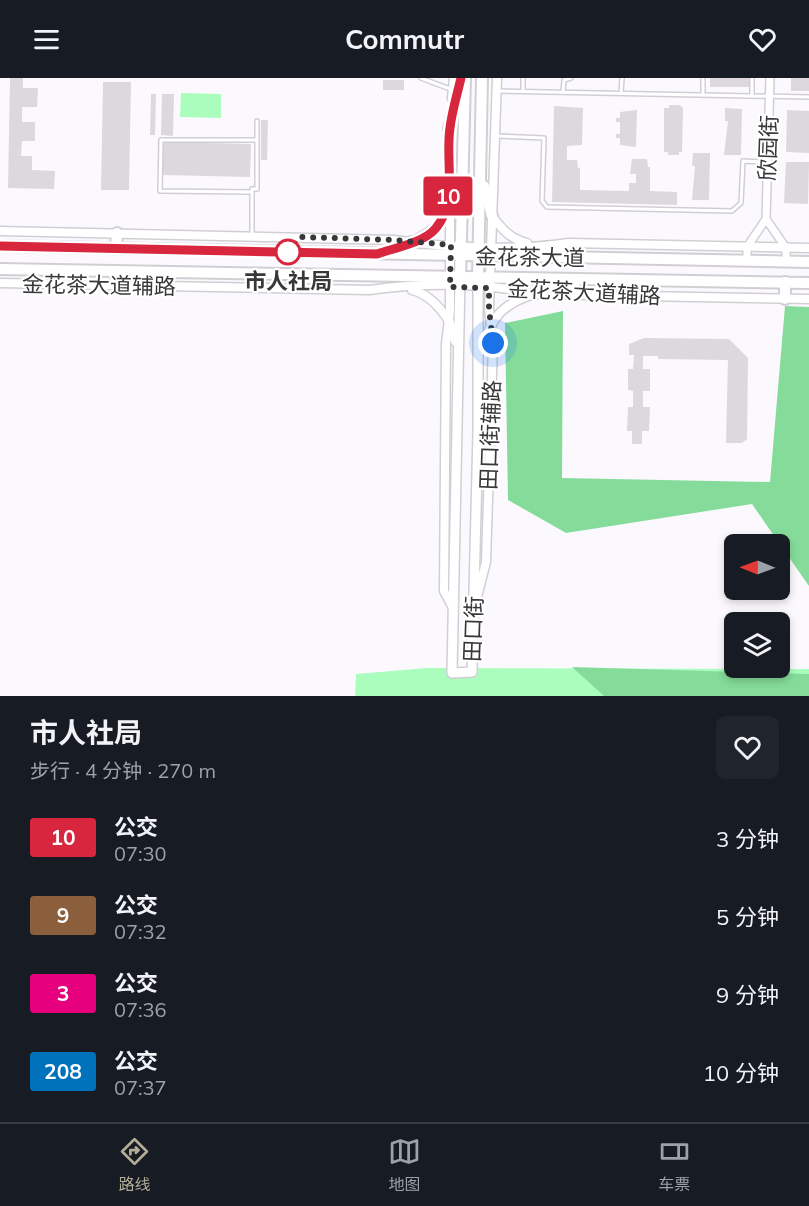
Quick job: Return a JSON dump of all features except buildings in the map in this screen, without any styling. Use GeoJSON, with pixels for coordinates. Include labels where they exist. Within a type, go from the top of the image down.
{"type":"FeatureCollection","features":[{"type":"Feature","properties":{"kind":"main road"},"geometry":{"type":"LineString","coordinates":[[449,129],[463,78]]}},
{"type":"Feature","properties":{"kind":"main road","name":"田口街"},"geometry":{"type":"LineString","coordinates":[[463,78],[455,282],[459,355],[452,673],[472,672],[479,354],[484,283],[480,171],[482,78]]}},
{"type":"Feature","properties":{"kind":"main road"},"geometry":{"type":"LineString","coordinates":[[480,171],[492,216]]}},
{"type":"Feature","properties":{"kind":"main road"},"geometry":{"type":"LineString","coordinates":[[116,248],[117,233]]}},
{"type":"Feature","properties":{"kind":"main road"},"geometry":{"type":"LineString","coordinates":[[377,254],[411,242]]}},
{"type":"Feature","properties":{"kind":"main road","name":"金花茶大道"},"geometry":{"type":"LineString","coordinates":[[0,246],[377,254],[456,250],[595,258],[809,262]]}},
{"type":"Feature","properties":{"kind":"main road"},"geometry":{"type":"LineString","coordinates":[[545,247],[595,258]]}},
{"type":"Feature","properties":{"kind":"main road","name":"金花茶大道"},"geometry":{"type":"LineString","coordinates":[[0,269],[484,283],[589,280],[809,283]]}},
{"type":"Feature","properties":{"kind":"main road"},"geometry":{"type":"LineString","coordinates":[[116,272],[116,285]]}},
{"type":"Feature","properties":{"kind":"main road"},"geometry":{"type":"LineString","coordinates":[[534,294],[589,280]]}},
{"type":"Feature","properties":{"kind":"main road"},"geometry":{"type":"LineString","coordinates":[[785,282],[785,299]]}},
{"type":"Feature","properties":{"kind":"main road"},"geometry":{"type":"LineString","coordinates":[[448,321],[459,355]]}},
{"type":"Feature","properties":{"kind":"main road"},"geometry":{"type":"LineString","coordinates":[[478,432],[490,432]]}},
{"type":"Feature","properties":{"kind":"main road"},"geometry":{"type":"LineString","coordinates":[[445,528],[455,528]]}},
{"type":"Feature","properties":{"kind":"street"},"geometry":{"type":"LineString","coordinates":[[0,231],[411,242],[456,250],[448,196],[449,129],[453,78]]}},
{"type":"Feature","properties":{"kind":"street"},"geometry":{"type":"LineString","coordinates":[[484,251],[492,216],[497,78]]}},
{"type":"Feature","properties":{"kind":"street","name":"欣园街"},"geometry":{"type":"LineString","coordinates":[[766,219],[770,78]]}},
{"type":"Feature","properties":{"kind":"street"},"geometry":{"type":"LineString","coordinates":[[411,242],[435,230],[444,215],[448,196]]}},
{"type":"Feature","properties":{"kind":"street"},"geometry":{"type":"LineString","coordinates":[[492,216],[505,233],[516,241],[545,247]]}},
{"type":"Feature","properties":{"kind":"street"},"geometry":{"type":"LineString","coordinates":[[747,261],[747,247],[766,219],[786,248],[786,262]]}},
{"type":"Feature","properties":{"kind":"street","name":"金花茶大道辅路"},"geometry":{"type":"LineString","coordinates":[[484,251],[569,243],[809,248]]}},
{"type":"Feature","properties":{"kind":"street","name":"金花茶大道辅路"},"geometry":{"type":"LineString","coordinates":[[0,283],[369,290],[455,282]]}},
{"type":"Feature","properties":{"kind":"street","name":"田口街辅路"},"geometry":{"type":"LineString","coordinates":[[453,608],[444,591],[446,344],[455,282]]}},
{"type":"Feature","properties":{"kind":"street","name":"金花茶大道辅路"},"geometry":{"type":"LineString","coordinates":[[484,283],[534,294],[809,299]]}},
{"type":"Feature","properties":{"kind":"street","name":"田口街辅路"},"geometry":{"type":"LineString","coordinates":[[473,610],[486,562],[493,343],[484,283]]}},
{"type":"Feature","properties":{"kind":"street"},"geometry":{"type":"LineString","coordinates":[[397,286],[422,293],[448,321]]}},
{"type":"Feature","properties":{"kind":"street"},"geometry":{"type":"LineString","coordinates":[[479,354],[490,324],[511,302],[534,294]]}},
{"type":"Feature","properties":{"kind":"lane"},"geometry":{"type":"LineString","coordinates":[[421,78],[453,90]]}},
{"type":"Feature","properties":{"kind":"lane"},"geometry":{"type":"LineString","coordinates":[[523,78],[523,91]]}},
{"type":"Feature","properties":{"kind":"lane"},"geometry":{"type":"LineString","coordinates":[[564,92],[564,80],[571,78]]}},
{"type":"Feature","properties":{"kind":"lane"},"geometry":{"type":"LineString","coordinates":[[621,93],[622,78]]}},
{"type":"Feature","properties":{"kind":"lane"},"geometry":{"type":"LineString","coordinates":[[703,78],[703,95]]}},
{"type":"Feature","properties":{"kind":"lane"},"geometry":{"type":"LineString","coordinates":[[752,78],[752,96]]}},
{"type":"Feature","properties":{"kind":"lane"},"geometry":{"type":"LineString","coordinates":[[497,91],[809,97]]}},
{"type":"Feature","properties":{"kind":"lane"},"geometry":{"type":"LineString","coordinates":[[252,236],[252,189],[257,189],[257,121]]}},
{"type":"Feature","properties":{"kind":"lane"},"geometry":{"type":"LineString","coordinates":[[496,136],[544,138],[542,201],[547,207],[732,211],[741,203],[743,161],[768,162]]}},
{"type":"Feature","properties":{"kind":"lane"},"geometry":{"type":"LineString","coordinates":[[252,192],[160,191],[161,140],[257,140]]}},
{"type":"Feature","properties":{"kind":"green space"},"geometry":{"type":"Polygon","coordinates":[[[181,93],[221,94],[221,118],[180,117],[181,93]]]}},
{"type":"Feature","properties":{"kind":"green space"},"geometry":{"type":"Polygon","coordinates":[[[785,306],[809,307],[809,586],[790,559],[790,534],[773,534],[752,504],[566,533],[508,500],[505,323],[563,311],[562,478],[770,482],[785,306]]]}},
{"type":"Feature","properties":{"kind":"green space"},"geometry":{"type":"Polygon","coordinates":[[[572,667],[724,671],[724,678],[790,678],[790,673],[809,674],[809,696],[604,696],[572,667]]]}},
{"type":"Feature","properties":{"kind":"green space"},"geometry":{"type":"Polygon","coordinates":[[[427,668],[724,669],[724,678],[790,678],[790,669],[809,669],[809,696],[355,696],[356,674],[427,668]]]}},
{"type":"Feature","properties":{"kind":"bus line","name":"10"},"geometry":{"type":"LineString","coordinates":[[0,246],[377,254],[411,242],[435,230],[444,215],[448,196],[449,129],[461,78]]}},
{"type":"Feature","properties":{"kind":"place","name":"市人社局"},"geometry":{"type":"Point","coordinates":[288,252]}},
{"type":"Feature","properties":{"kind":"route"},"geometry":{"type":"LineString","coordinates":[[288,252],[300,237],[394,240],[426,245],[451,245],[450,287],[489,288],[493,343]]}}]}
